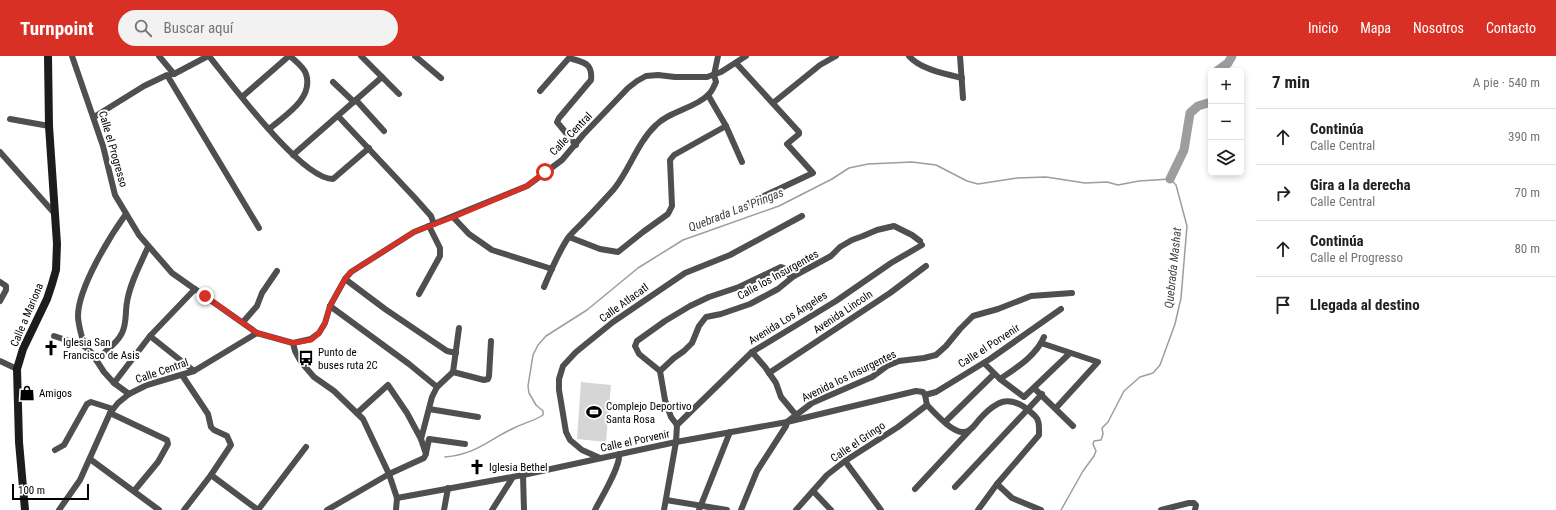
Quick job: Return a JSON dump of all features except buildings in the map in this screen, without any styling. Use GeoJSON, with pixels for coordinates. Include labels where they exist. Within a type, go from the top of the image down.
{"type":"FeatureCollection","features":[{"type":"Feature","properties":{"kind":"main road","name":"Calle a Mariona"},"geometry":{"type":"LineString","coordinates":[[25,510],[19,442],[17,369],[23,349],[47,299],[56,270],[57,244],[49,126],[48,56]]}},
{"type":"Feature","properties":{"kind":"street","name":"Calle el Progresso"},"geometry":{"type":"LineString","coordinates":[[72,56],[103,146],[116,195],[126,214],[148,247],[172,273],[257,333]]}},
{"type":"Feature","properties":{"kind":"street"},"geometry":{"type":"LineString","coordinates":[[160,56],[174,74]]}},
{"type":"Feature","properties":{"kind":"street"},"geometry":{"type":"LineString","coordinates":[[94,118],[144,86],[167,75],[174,74],[209,56],[269,130],[293,155],[321,176],[327,179],[333,178],[369,148]]}},
{"type":"Feature","properties":{"kind":"street"},"geometry":{"type":"LineString","coordinates":[[242,97],[289,56],[303,68],[306,74],[307,83],[305,93],[301,101],[269,130]]}},
{"type":"Feature","properties":{"kind":"street"},"geometry":{"type":"LineString","coordinates":[[361,56],[399,94]]}},
{"type":"Feature","properties":{"kind":"street"},"geometry":{"type":"LineString","coordinates":[[415,56],[441,78]]}},
{"type":"Feature","properties":{"kind":"street"},"geometry":{"type":"LineString","coordinates":[[544,287],[556,258],[569,237],[614,188],[630,165],[640,144],[656,124],[684,108],[694,105],[708,95],[716,82],[714,75],[718,56]]}},
{"type":"Feature","properties":{"kind":"street","name":"Calle Central"},"geometry":{"type":"LineString","coordinates":[[59,510],[80,480],[112,411],[118,403],[129,394],[147,385],[194,371],[257,333],[293,343],[311,340],[319,333],[325,323],[330,306],[345,279],[351,272],[414,232],[527,186],[562,160],[583,135],[628,88],[637,81],[646,76],[658,74],[690,78],[707,77],[714,75],[746,56]]}},
{"type":"Feature","properties":{"kind":"street"},"geometry":{"type":"LineString","coordinates":[[773,103],[820,65],[836,56]]}},
{"type":"Feature","properties":{"kind":"street"},"geometry":{"type":"LineString","coordinates":[[909,56],[915,62],[938,72],[962,78]]}},
{"type":"Feature","properties":{"kind":"street"},"geometry":{"type":"LineString","coordinates":[[960,56],[963,98]]}},
{"type":"Feature","properties":{"kind":"street"},"geometry":{"type":"LineString","coordinates":[[540,91],[570,57],[583,61],[588,65],[592,74],[591,80],[558,118],[557,122],[576,145]]}},
{"type":"Feature","properties":{"kind":"street"},"geometry":{"type":"LineString","coordinates":[[736,63],[799,132],[787,144],[813,173],[749,203]]}},
{"type":"Feature","properties":{"kind":"street"},"geometry":{"type":"LineString","coordinates":[[167,75],[260,228]]}},
{"type":"Feature","properties":{"kind":"street"},"geometry":{"type":"LineString","coordinates":[[293,155],[382,77]]}},
{"type":"Feature","properties":{"kind":"street"},"geometry":{"type":"LineString","coordinates":[[333,82],[355,101],[384,131]]}},
{"type":"Feature","properties":{"kind":"street"},"geometry":{"type":"LineString","coordinates":[[708,95],[726,126],[742,162]]}},
{"type":"Feature","properties":{"kind":"street"},"geometry":{"type":"LineString","coordinates":[[338,116],[431,216],[432,225],[440,248],[440,256],[419,294]]}},
{"type":"Feature","properties":{"kind":"street"},"geometry":{"type":"LineString","coordinates":[[10,119],[49,126]]}},
{"type":"Feature","properties":{"kind":"street"},"geometry":{"type":"LineString","coordinates":[[569,237],[600,249],[614,252],[621,250],[671,210],[670,160],[674,155],[726,126]]}},
{"type":"Feature","properties":{"kind":"street"},"geometry":{"type":"LineString","coordinates":[[0,152],[55,214]]}},
{"type":"Feature","properties":{"kind":"street"},"geometry":{"type":"LineString","coordinates":[[0,164],[5,157]]}},
{"type":"Feature","properties":{"kind":"street"},"geometry":{"type":"LineString","coordinates":[[84,346],[78,316],[81,297],[107,242],[126,214]]}},
{"type":"Feature","properties":{"kind":"street","name":"Calle Atlacatl"},"geometry":{"type":"LineString","coordinates":[[600,458],[582,450],[570,440],[566,432],[559,390],[559,379],[563,366],[576,352],[613,322],[684,273],[730,255],[802,216]]}},
{"type":"Feature","properties":{"kind":"street"},"geometry":{"type":"LineString","coordinates":[[454,217],[469,234],[492,250],[552,269]]}},
{"type":"Feature","properties":{"kind":"street","name":"Calle los Insurgentes"},"geometry":{"type":"LineString","coordinates":[[660,371],[692,343],[699,326],[706,317],[721,314],[750,304],[778,289],[794,276],[831,256],[840,247],[877,230],[894,226],[912,235],[921,243]]}},
{"type":"Feature","properties":{"kind":"street","name":"Avenida Los Ángeles"},"geometry":{"type":"LineString","coordinates":[[677,425],[752,352],[836,301],[921,243]]}},
{"type":"Feature","properties":{"kind":"street"},"geometry":{"type":"LineString","coordinates":[[96,360],[121,334],[125,325],[127,302],[134,276],[148,247]]}},
{"type":"Feature","properties":{"kind":"street","name":"Avenida Lincoln"},"geometry":{"type":"LineString","coordinates":[[769,373],[890,293],[926,266]]}},
{"type":"Feature","properties":{"kind":"street"},"geometry":{"type":"LineString","coordinates":[[664,510],[676,442],[677,425],[671,417],[665,400],[660,371],[639,354],[635,346],[637,342],[665,321],[708,297],[739,287],[781,267],[784,268],[789,275],[794,276]]}},
{"type":"Feature","properties":{"kind":"street"},"geometry":{"type":"LineString","coordinates":[[242,322],[257,306],[262,292],[277,271]]}},
{"type":"Feature","properties":{"kind":"street"},"geometry":{"type":"LineString","coordinates":[[345,279],[385,309],[447,351],[456,353]]}},
{"type":"Feature","properties":{"kind":"street"},"geometry":{"type":"LineString","coordinates":[[0,282],[6,286],[6,290],[0,301]]}},
{"type":"Feature","properties":{"kind":"street"},"geometry":{"type":"LineString","coordinates":[[114,383],[150,336],[195,289]]}},
{"type":"Feature","properties":{"kind":"street","name":"Avenida los Insurgentes"},"geometry":{"type":"LineString","coordinates":[[787,422],[812,403],[872,377],[887,366],[899,361],[936,355],[973,316],[998,309],[1031,296],[1072,293]]}},
{"type":"Feature","properties":{"kind":"street"},"geometry":{"type":"LineString","coordinates":[[330,306],[409,364],[437,387]]}},
{"type":"Feature","properties":{"kind":"street","name":"Calle el Porvenir"},"geometry":{"type":"LineString","coordinates":[[397,498],[523,475],[676,442],[787,422],[916,391],[924,394],[936,392],[984,363],[1061,309]]}},
{"type":"Feature","properties":{"kind":"street"},"geometry":{"type":"LineString","coordinates":[[421,439],[432,397],[437,387],[453,372],[459,328]]}},
{"type":"Feature","properties":{"kind":"street"},"geometry":{"type":"LineString","coordinates":[[54,336],[84,346],[91,352],[104,372],[114,383],[129,394]]}},
{"type":"Feature","properties":{"kind":"street"},"geometry":{"type":"LineString","coordinates":[[150,336],[194,371]]}},
{"type":"Feature","properties":{"kind":"street"},"geometry":{"type":"LineString","coordinates":[[1000,379],[1024,362],[1042,340],[1069,354],[1098,362],[1056,408]]}},
{"type":"Feature","properties":{"kind":"street"},"geometry":{"type":"LineString","coordinates":[[453,372],[484,380],[488,379],[491,341]]}},
{"type":"Feature","properties":{"kind":"street"},"geometry":{"type":"LineString","coordinates":[[293,343],[295,351],[301,362],[314,377],[334,390],[363,419],[389,474],[397,498],[396,510]]}},
{"type":"Feature","properties":{"kind":"street"},"geometry":{"type":"LineString","coordinates":[[752,352],[776,383],[781,397],[796,415]]}},
{"type":"Feature","properties":{"kind":"street"},"geometry":{"type":"LineString","coordinates":[[984,363],[994,374],[1024,398],[1069,354]]}},
{"type":"Feature","properties":{"kind":"street"},"geometry":{"type":"LineString","coordinates":[[0,361],[17,369]]}},
{"type":"Feature","properties":{"kind":"street"},"geometry":{"type":"LineString","coordinates":[[945,422],[994,374]]}},
{"type":"Feature","properties":{"kind":"street"},"geometry":{"type":"LineString","coordinates":[[182,375],[208,414],[211,427],[227,436],[231,445],[211,475],[184,510]]}},
{"type":"Feature","properties":{"kind":"street"},"geometry":{"type":"LineString","coordinates":[[357,413],[388,386],[407,413],[421,439],[426,454]]}},
{"type":"Feature","properties":{"kind":"street"},"geometry":{"type":"LineString","coordinates":[[1034,388],[1042,394],[1073,426]]}},
{"type":"Feature","properties":{"kind":"street"},"geometry":{"type":"LineString","coordinates":[[924,394],[927,405],[952,428],[958,431],[969,431]]}},
{"type":"Feature","properties":{"kind":"street"},"geometry":{"type":"LineString","coordinates":[[955,487],[1042,394]]}},
{"type":"Feature","properties":{"kind":"street"},"geometry":{"type":"LineString","coordinates":[[915,489],[988,410],[997,403],[1014,401],[1023,405],[1037,418],[1039,435],[997,484],[978,510]]}},
{"type":"Feature","properties":{"kind":"street"},"geometry":{"type":"LineString","coordinates":[[55,450],[64,445],[87,404],[91,402],[112,411],[167,440],[168,444],[158,462],[134,491]]}},
{"type":"Feature","properties":{"kind":"street","name":"Calle el Gringo"},"geometry":{"type":"LineString","coordinates":[[796,510],[827,475],[898,427],[927,405]]}},
{"type":"Feature","properties":{"kind":"street"},"geometry":{"type":"LineString","coordinates":[[429,409],[478,417]]}},
{"type":"Feature","properties":{"kind":"street"},"geometry":{"type":"LineString","coordinates":[[741,510],[757,471],[786,426],[787,422]]}},
{"type":"Feature","properties":{"kind":"street"},"geometry":{"type":"LineString","coordinates":[[700,507],[730,432]]}},
{"type":"Feature","properties":{"kind":"street"},"geometry":{"type":"LineString","coordinates":[[327,510],[389,474],[420,461],[426,454],[429,439],[465,444]]}},
{"type":"Feature","properties":{"kind":"street"},"geometry":{"type":"LineString","coordinates":[[211,475],[258,510],[306,447]]}},
{"type":"Feature","properties":{"kind":"street"},"geometry":{"type":"LineString","coordinates":[[596,510],[620,460],[619,454]]}},
{"type":"Feature","properties":{"kind":"street"},"geometry":{"type":"LineString","coordinates":[[90,459],[159,510]]}},
{"type":"Feature","properties":{"kind":"street"},"geometry":{"type":"LineString","coordinates":[[845,462],[881,510]]}},
{"type":"Feature","properties":{"kind":"street"},"geometry":{"type":"LineString","coordinates":[[523,475],[524,510]]}},
{"type":"Feature","properties":{"kind":"street"},"geometry":{"type":"LineString","coordinates":[[492,510],[513,476]]}},
{"type":"Feature","properties":{"kind":"street"},"geometry":{"type":"LineString","coordinates":[[997,484],[1012,498],[1041,510]]}},
{"type":"Feature","properties":{"kind":"street"},"geometry":{"type":"LineString","coordinates":[[444,510],[448,488]]}},
{"type":"Feature","properties":{"kind":"street"},"geometry":{"type":"LineString","coordinates":[[813,491],[831,510]]}},
{"type":"Feature","properties":{"kind":"street"},"geometry":{"type":"LineString","coordinates":[[666,500],[700,507],[727,510]]}},
{"type":"Feature","properties":{"kind":"street"},"geometry":{"type":"LineString","coordinates":[[1161,510],[1190,503],[1194,503],[1196,505],[1195,510]]}},
{"type":"Feature","properties":{"kind":"shaded area","name":"Complejo Deportivo Santa Rosa"},"geometry":{"type":"Polygon","coordinates":[[[581,382],[611,385],[606,442],[577,439],[581,382]]]}},
{"type":"Feature","properties":{"kind":"waterway"},"geometry":{"type":"LineString","coordinates":[[1221,68],[1228,63],[1232,56]]}},
{"type":"Feature","properties":{"kind":"waterway"},"geometry":{"type":"LineString","coordinates":[[1170,179],[1184,150],[1190,113],[1198,106],[1208,103]]}},
{"type":"Feature","properties":{"kind":"waterway","name":"Quebrada Las Pringas"},"geometry":{"type":"LineString","coordinates":[[445,457],[474,450],[518,426],[543,415],[543,411],[536,405],[529,393],[528,386],[533,355],[538,345],[546,336],[587,310],[638,268],[683,240],[779,206],[832,179],[849,168],[868,164],[912,162],[936,165],[967,181],[978,184],[1017,178],[1046,177],[1085,183],[1107,182],[1118,185],[1139,181],[1170,179],[1176,185],[1187,226],[1181,298],[1175,324],[1160,365],[1153,373],[1140,377],[1124,391],[1108,422],[1102,428],[1103,434],[1101,440],[1094,441],[1093,444],[1096,451],[1094,456],[1083,471],[1061,510]]}},
{"type":"Feature","properties":{"kind":"place","name":"Iglesia San Francisco de Asis"},"geometry":{"type":"Point","coordinates":[51,348]}},
{"type":"Feature","properties":{"kind":"place","name":"Punto de buses ruta 2C"},"geometry":{"type":"Point","coordinates":[306,358]}},
{"type":"Feature","properties":{"kind":"place","name":"Amigos"},"geometry":{"type":"Point","coordinates":[27,393]}},
{"type":"Feature","properties":{"kind":"place","name":"Complejo Deportivo Santa Rosa"},"geometry":{"type":"Point","coordinates":[594,412]}},
{"type":"Feature","properties":{"kind":"place","name":"Iglesia Bethel"},"geometry":{"type":"Point","coordinates":[477,467]}},
{"type":"Feature","properties":{"kind":"route"},"geometry":{"type":"LineString","coordinates":[[205,296],[257,333],[293,343],[311,340],[319,333],[325,323],[330,306],[345,279],[351,272],[414,232],[527,186],[545,172]]}},
{"type":"Feature","properties":{"kind":"water label","name":"Quebrada Mashat"},"geometry":{"type":"Point","coordinates":[1173,268]}}]}
